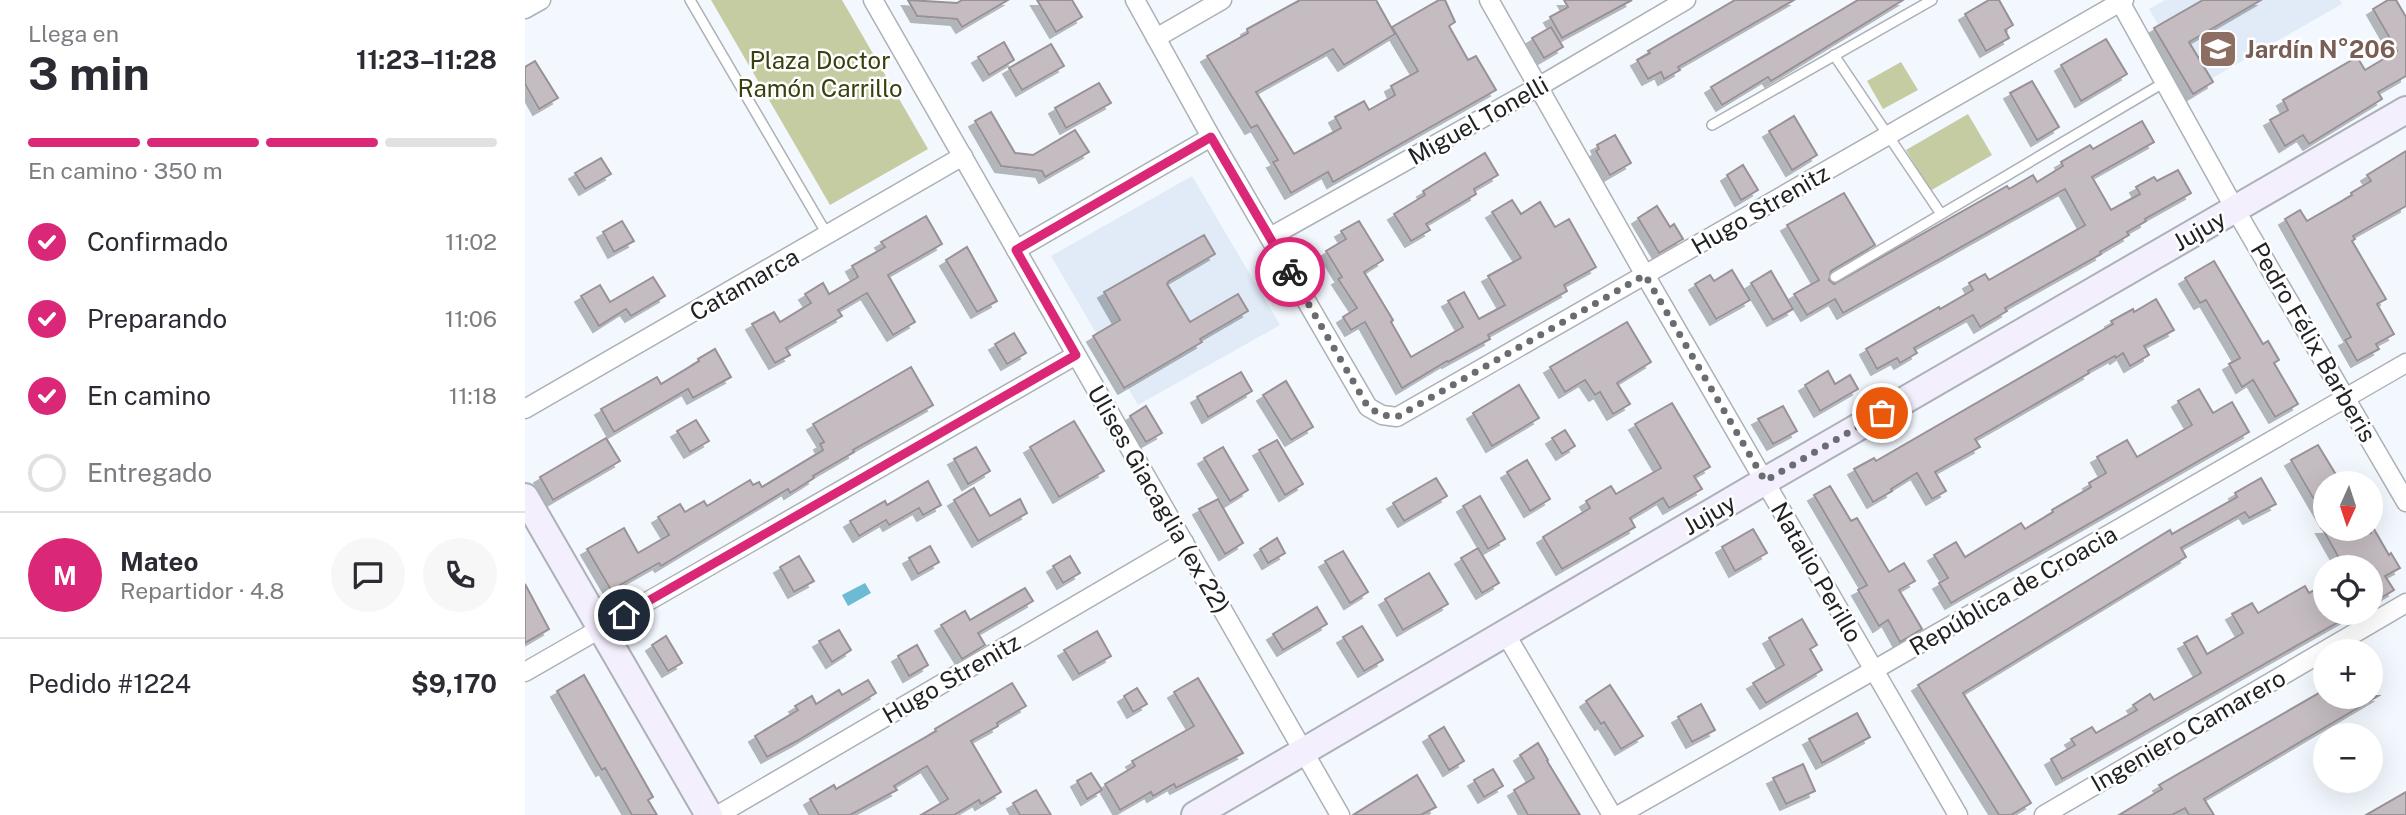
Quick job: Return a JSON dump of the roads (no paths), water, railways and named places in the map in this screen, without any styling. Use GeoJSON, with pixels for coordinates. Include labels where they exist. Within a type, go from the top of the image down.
{"type":"FeatureCollection","features":[{"type":"Feature","properties":{"kind":"main road","name":"Jujuy"},"geometry":{"type":"LineString","coordinates":[[1195,815],[2406,110]]}},
{"type":"Feature","properties":{"kind":"main road"},"geometry":{"type":"LineString","coordinates":[[525,497],[709,815]]}},
{"type":"Feature","properties":{"kind":"street"},"geometry":{"type":"LineString","coordinates":[[525,9],[541,0]]}},
{"type":"Feature","properties":{"kind":"street","name":"Ulises Giacaglia (ex 22)"},"geometry":{"type":"LineString","coordinates":[[873,0],[1340,815]]}},
{"type":"Feature","properties":{"kind":"street"},"geometry":{"type":"LineString","coordinates":[[1135,0],[1270,237]]}},
{"type":"Feature","properties":{"kind":"street"},"geometry":{"type":"LineString","coordinates":[[1156,38],[1222,0]]}},
{"type":"Feature","properties":{"kind":"street","name":"Natalio Perillo"},"geometry":{"type":"LineString","coordinates":[[1489,0],[1958,815]]}},
{"type":"Feature","properties":{"kind":"street","name":"Miguel Tonelli"},"geometry":{"type":"LineString","coordinates":[[1270,237],[1538,87],[1686,0]]}},
{"type":"Feature","properties":{"kind":"street","name":"Pedro Félix Barberis"},"geometry":{"type":"LineString","coordinates":[[2121,1],[2235,209],[2406,502]]}},
{"type":"Feature","properties":{"kind":"street","name":"Hugo Strenitz"},"geometry":{"type":"LineString","coordinates":[[1270,237],[1368,407],[1382,415],[1397,417],[2121,1]]}},
{"type":"Feature","properties":{"kind":"street"},"geometry":{"type":"LineString","coordinates":[[1016,250],[1211,137]]}},
{"type":"Feature","properties":{"kind":"street","name":"Catamarca"},"geometry":{"type":"LineString","coordinates":[[525,410],[963,156]]}},
{"type":"Feature","properties":{"kind":"street"},"geometry":{"type":"LineString","coordinates":[[525,672],[1076,355]]}},
{"type":"Feature","properties":{"kind":"street","name":"República de Croacia"},"geometry":{"type":"LineString","coordinates":[[1619,815],[2406,363]]}},
{"type":"Feature","properties":{"kind":"street","name":"Hugo Strenitz"},"geometry":{"type":"LineString","coordinates":[[718,815],[1184,542]]}},
{"type":"Feature","properties":{"kind":"street","name":"Ingeniero Camarero"},"geometry":{"type":"LineString","coordinates":[[2043,815],[2406,603]]}},
{"type":"Feature","properties":{"kind":"street"},"geometry":{"type":"LineString","coordinates":[[1505,633],[1612,815]]}},
{"type":"Feature","properties":{"kind":"lane"},"geometry":{"type":"LineString","coordinates":[[689,0],[828,236]]}},
{"type":"Feature","properties":{"kind":"lane"},"geometry":{"type":"LineString","coordinates":[[1712,125],[1932,0]]}},
{"type":"Feature","properties":{"kind":"lane"},"geometry":{"type":"LineString","coordinates":[[1834,55],[1941,214]]}},
{"type":"Feature","properties":{"kind":"lane"},"geometry":{"type":"LineString","coordinates":[[1835,277],[2165,82]]}},
{"type":"Feature","properties":{"kind":"water"},"geometry":{"type":"Polygon","coordinates":[[[865,583],[871,593],[848,606],[842,595],[865,583]]]}},
{"type":"Feature","properties":{"kind":"place","name":"Jardín N°206"},"geometry":{"type":"Point","coordinates":[2218,49]}},
{"type":"Feature","properties":{"kind":"park label","name":"Plaza Doctor Ramón Carrillo"},"geometry":{"type":"Point","coordinates":[820,74]}}]}
